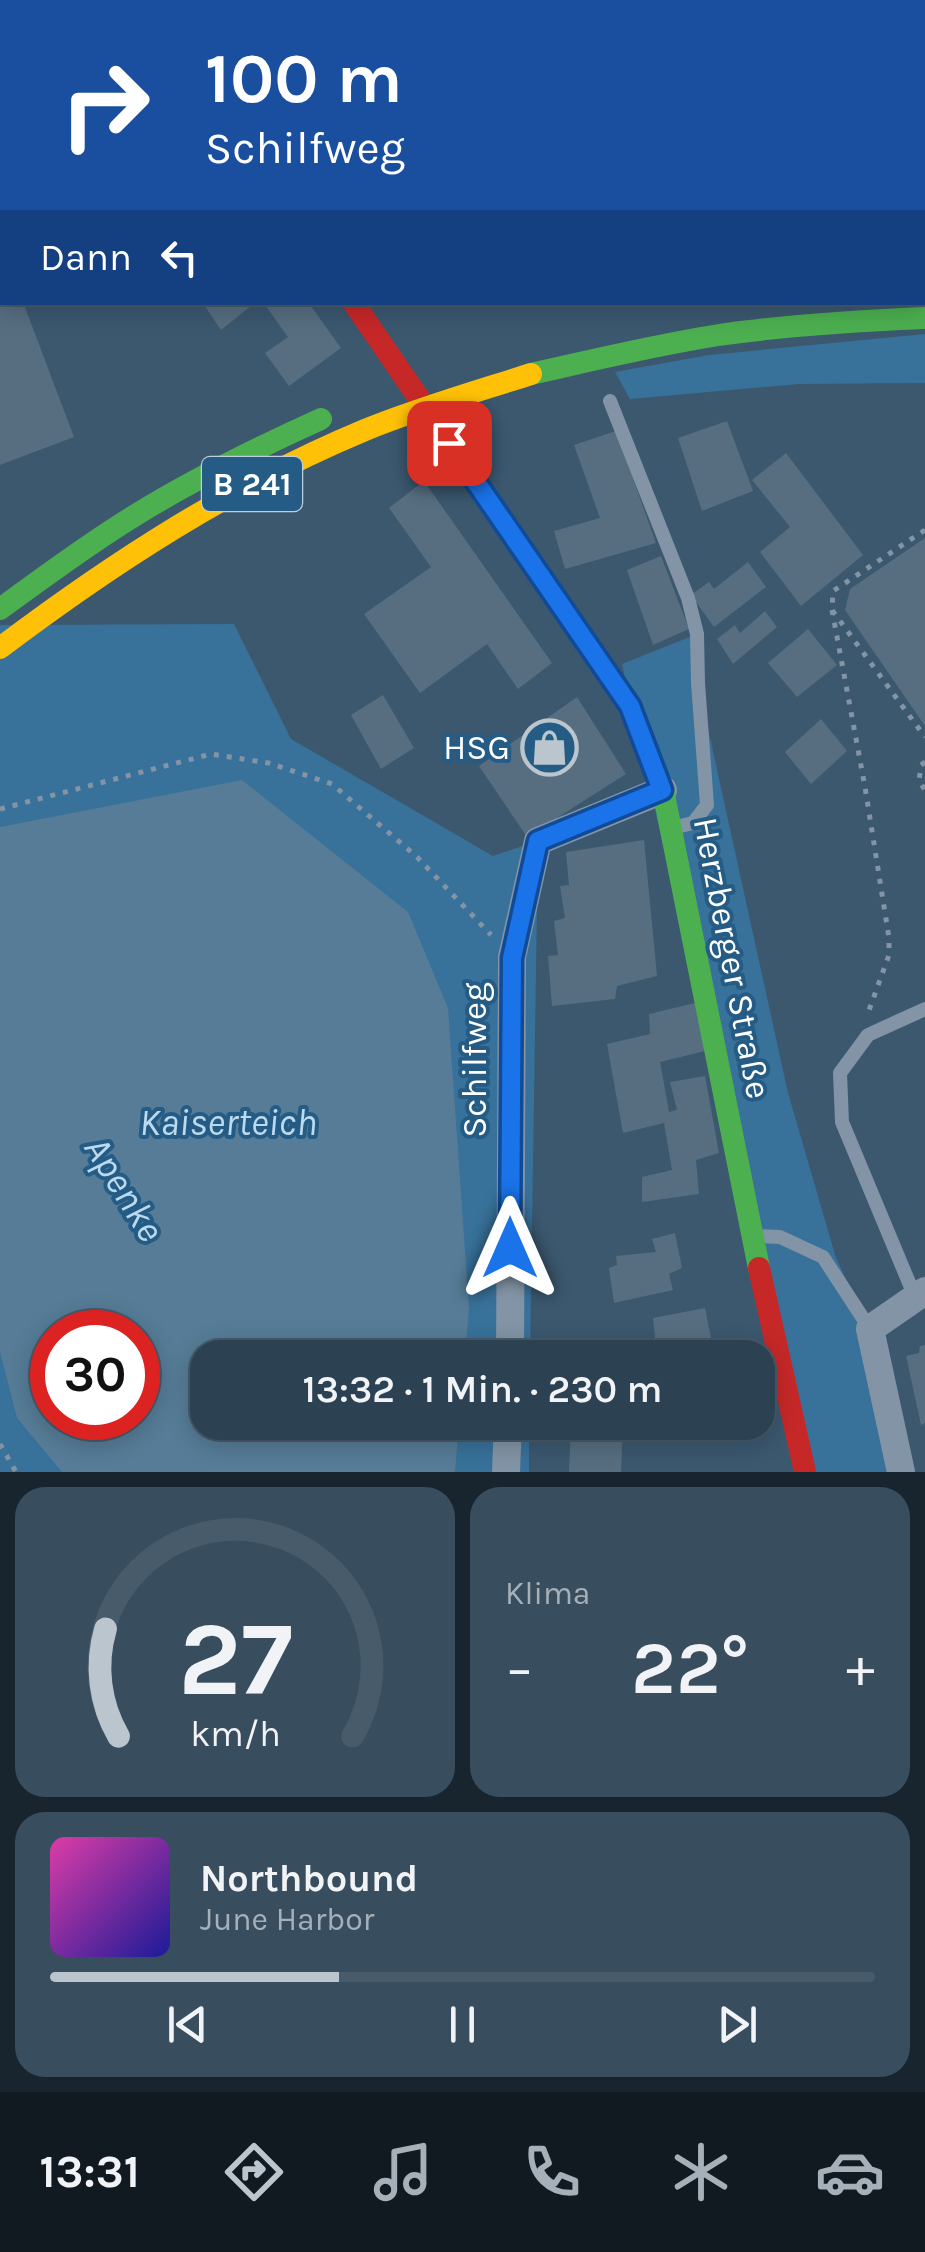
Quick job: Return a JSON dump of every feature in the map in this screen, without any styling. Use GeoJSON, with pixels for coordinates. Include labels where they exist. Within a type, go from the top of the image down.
{"type":"FeatureCollection","features":[{"type":"Feature","properties":{"kind":"main road","name":"Herzberger Straße"},"geometry":{"type":"LineString","coordinates":[[354,305],[630,706],[662,790],[752,1236],[805,1472]]}},
{"type":"Feature","properties":{"kind":"main road","name":"B 241"},"geometry":{"type":"LineString","coordinates":[[0,648],[118,562],[221,500],[404,416],[532,374],[652,346],[842,321],[925,318]]}},
{"type":"Feature","properties":{"kind":"main road"},"geometry":{"type":"LineString","coordinates":[[394,389],[428,378]]}},
{"type":"Feature","properties":{"kind":"main road","name":"B 241"},"geometry":{"type":"LineString","coordinates":[[0,610],[152,505],[222,466],[335,412]]}},
{"type":"Feature","properties":{"kind":"street","name":"Schilfweg"},"geometry":{"type":"LineString","coordinates":[[510,1340],[512,958],[538,841],[662,790]]}},
{"type":"Feature","properties":{"kind":"street"},"geometry":{"type":"LineString","coordinates":[[901,1472],[870,1329],[920,1294]]}},
{"type":"Feature","properties":{"kind":"street"},"geometry":{"type":"LineString","coordinates":[[506,1472],[507,1440]]}},
{"type":"Feature","properties":{"kind":"lane"},"geometry":{"type":"LineString","coordinates":[[610,401],[688,598],[697,634],[707,805],[693,824],[670,829]]}},
{"type":"Feature","properties":{"kind":"lane"},"geometry":{"type":"LineString","coordinates":[[920,1294],[842,1122],[840,1073],[868,1035],[925,1008]]}},
{"type":"Feature","properties":{"kind":"lane"},"geometry":{"type":"LineString","coordinates":[[752,1236],[780,1237],[823,1257],[870,1329]]}},
{"type":"Feature","properties":{"kind":"path"},"geometry":{"type":"LineString","coordinates":[[868,1035],[861,1030],[889,955],[889,938],[832,592],[925,530]]}},
{"type":"Feature","properties":{"kind":"path"},"geometry":{"type":"LineString","coordinates":[[832,610],[925,736]]}},
{"type":"Feature","properties":{"kind":"path"},"geometry":{"type":"LineString","coordinates":[[0,809],[211,754],[269,763],[332,784],[416,857],[512,958]]}},
{"type":"Feature","properties":{"kind":"path"},"geometry":{"type":"LineString","coordinates":[[925,762],[919,781],[925,790]]}},
{"type":"Feature","properties":{"kind":"path"},"geometry":{"type":"LineString","coordinates":[[0,1444],[16,1472]]}},
{"type":"Feature","properties":{"kind":"shaded area"},"geometry":{"type":"Polygon","coordinates":[[[925,334],[925,383],[799,384],[630,399],[615,372],[709,355],[925,334]]]}},
{"type":"Feature","properties":{"kind":"shaded area","name":"Kaiserteich"},"geometry":{"type":"Polygon","coordinates":[[[234,624],[291,739],[493,856],[538,841],[530,1340],[190,1340],[190,1440],[529,1440],[529,1472],[0,1472],[0,625],[234,624]]]}},
{"type":"Feature","properties":{"kind":"shaded area"},"geometry":{"type":"Polygon","coordinates":[[[697,634],[698,683],[788,1093],[836,1258],[870,1329],[901,1472],[805,1472],[622,664],[697,634]]]}},
{"type":"Feature","properties":{"kind":"water","name":"Kaiserteich"},"geometry":{"type":"Polygon","coordinates":[[[242,780],[408,912],[448,1008],[469,1308],[466,1340],[190,1340],[190,1440],[458,1440],[455,1472],[62,1472],[35,1440],[160,1440],[160,1310],[30,1310],[30,1434],[17,1418],[0,1352],[0,827],[242,780]]]}},
{"type":"Feature","properties":{"kind":"building"},"geometry":{"type":"Polygon","coordinates":[[[0,305],[24,305],[74,437],[0,465],[0,305]]]}},
{"type":"Feature","properties":{"kind":"building"},"geometry":{"type":"Polygon","coordinates":[[[204,305],[252,305],[221,330],[204,305]]]}},
{"type":"Feature","properties":{"kind":"building"},"geometry":{"type":"Polygon","coordinates":[[[265,305],[310,305],[341,348],[289,386],[265,353],[288,337],[265,305]]]}},
{"type":"Feature","properties":{"kind":"building"},"geometry":{"type":"Polygon","coordinates":[[[727,421],[753,491],[702,511],[678,438],[727,421]]]}},
{"type":"Feature","properties":{"kind":"building"},"geometry":{"type":"Polygon","coordinates":[[[616,431],[656,543],[565,569],[554,531],[600,518],[574,445],[616,431]]]}},
{"type":"Feature","properties":{"kind":"building"},"geometry":{"type":"Polygon","coordinates":[[[786,453],[863,555],[801,606],[760,552],[790,527],[752,480],[786,453]]]}},
{"type":"Feature","properties":{"kind":"building"},"geometry":{"type":"Polygon","coordinates":[[[424,481],[552,663],[518,689],[487,644],[420,693],[364,614],[431,567],[389,508],[424,481]]]}},
{"type":"Feature","properties":{"kind":"building"},"geometry":{"type":"Polygon","coordinates":[[[925,538],[925,726],[845,610],[850,589],[925,538]]]}},
{"type":"Feature","properties":{"kind":"building"},"geometry":{"type":"Polygon","coordinates":[[[661,556],[689,629],[653,645],[627,570],[661,556]]]}},
{"type":"Feature","properties":{"kind":"building"},"geometry":{"type":"Polygon","coordinates":[[[748,562],[766,587],[714,627],[691,595],[709,582],[714,589],[748,562]]]}},
{"type":"Feature","properties":{"kind":"building"},"geometry":{"type":"Polygon","coordinates":[[[765,611],[777,627],[733,664],[717,639],[735,625],[740,633],[765,611]]]}},
{"type":"Feature","properties":{"kind":"building"},"geometry":{"type":"Polygon","coordinates":[[[808,629],[837,665],[797,697],[768,663],[808,629]]]}},
{"type":"Feature","properties":{"kind":"building"},"geometry":{"type":"Polygon","coordinates":[[[383,695],[414,748],[381,769],[351,715],[383,695]]]}},
{"type":"Feature","properties":{"kind":"building"},"geometry":{"type":"Polygon","coordinates":[[[577,697],[626,774],[527,837],[479,766],[577,697]]]}},
{"type":"Feature","properties":{"kind":"building"},"geometry":{"type":"Polygon","coordinates":[[[821,719],[847,751],[811,784],[785,752],[821,719]]]}},
{"type":"Feature","properties":{"kind":"building"},"geometry":{"type":"Polygon","coordinates":[[[644,840],[657,976],[617,986],[615,999],[552,1006],[548,956],[558,955],[554,921],[565,918],[560,886],[569,885],[566,852],[644,840]]]}},
{"type":"Feature","properties":{"kind":"building"},"geometry":{"type":"Polygon","coordinates":[[[695,1003],[705,1051],[660,1062],[669,1112],[677,1110],[670,1082],[705,1076],[719,1153],[696,1160],[699,1194],[642,1202],[642,1177],[672,1170],[664,1123],[623,1133],[607,1044],[650,1034],[649,1014],[695,1003]]]}},
{"type":"Feature","properties":{"kind":"building"},"geometry":{"type":"Polygon","coordinates":[[[675,1233],[682,1268],[669,1274],[673,1290],[614,1303],[609,1268],[617,1265],[616,1256],[656,1252],[652,1239],[675,1233]]]}},
{"type":"Feature","properties":{"kind":"building"},"geometry":{"type":"Polygon","coordinates":[[[705,1308],[711,1340],[655,1340],[653,1318],[705,1308]]]}},
{"type":"Feature","properties":{"kind":"building"},"geometry":{"type":"Polygon","coordinates":[[[925,1345],[925,1423],[921,1425],[906,1356],[919,1353],[920,1346],[925,1345]]]}},
{"type":"Feature","properties":{"kind":"building"},"geometry":{"type":"Polygon","coordinates":[[[570,1440],[622,1440],[621,1472],[569,1472],[570,1440]]]}},
{"type":"Feature","properties":{"kind":"traffic: fast"},"geometry":{"type":"LineString","coordinates":[[531,374],[719,335],[925,318]]}},
{"type":"Feature","properties":{"kind":"traffic: fast"},"geometry":{"type":"LineString","coordinates":[[0,609],[157,502],[321,419]]}},
{"type":"Feature","properties":{"kind":"traffic: fast"},"geometry":{"type":"LineString","coordinates":[[540,575],[630,706],[663,790],[759,1268]]}},
{"type":"Feature","properties":{"kind":"traffic: jam"},"geometry":{"type":"LineString","coordinates":[[355,305],[540,575]]}},
{"type":"Feature","properties":{"kind":"traffic: jam"},"geometry":{"type":"LineString","coordinates":[[759,1268],[805,1472]]}},
{"type":"Feature","properties":{"kind":"traffic: slow"},"geometry":{"type":"LineString","coordinates":[[0,648],[131,556],[268,475],[385,422],[531,374]]}},
{"type":"Feature","properties":{"kind":"place","name":"HSG"},"geometry":{"type":"Point","coordinates":[549,747]}},
{"type":"Feature","properties":{"kind":"route"},"geometry":{"type":"LineString","coordinates":[[449,443],[630,706],[662,790],[538,841],[512,958],[510,1248]]}},
{"type":"Feature","properties":{"kind":"water label","name":"Apenke"},"geometry":{"type":"Point","coordinates":[124,1189]}}]}
